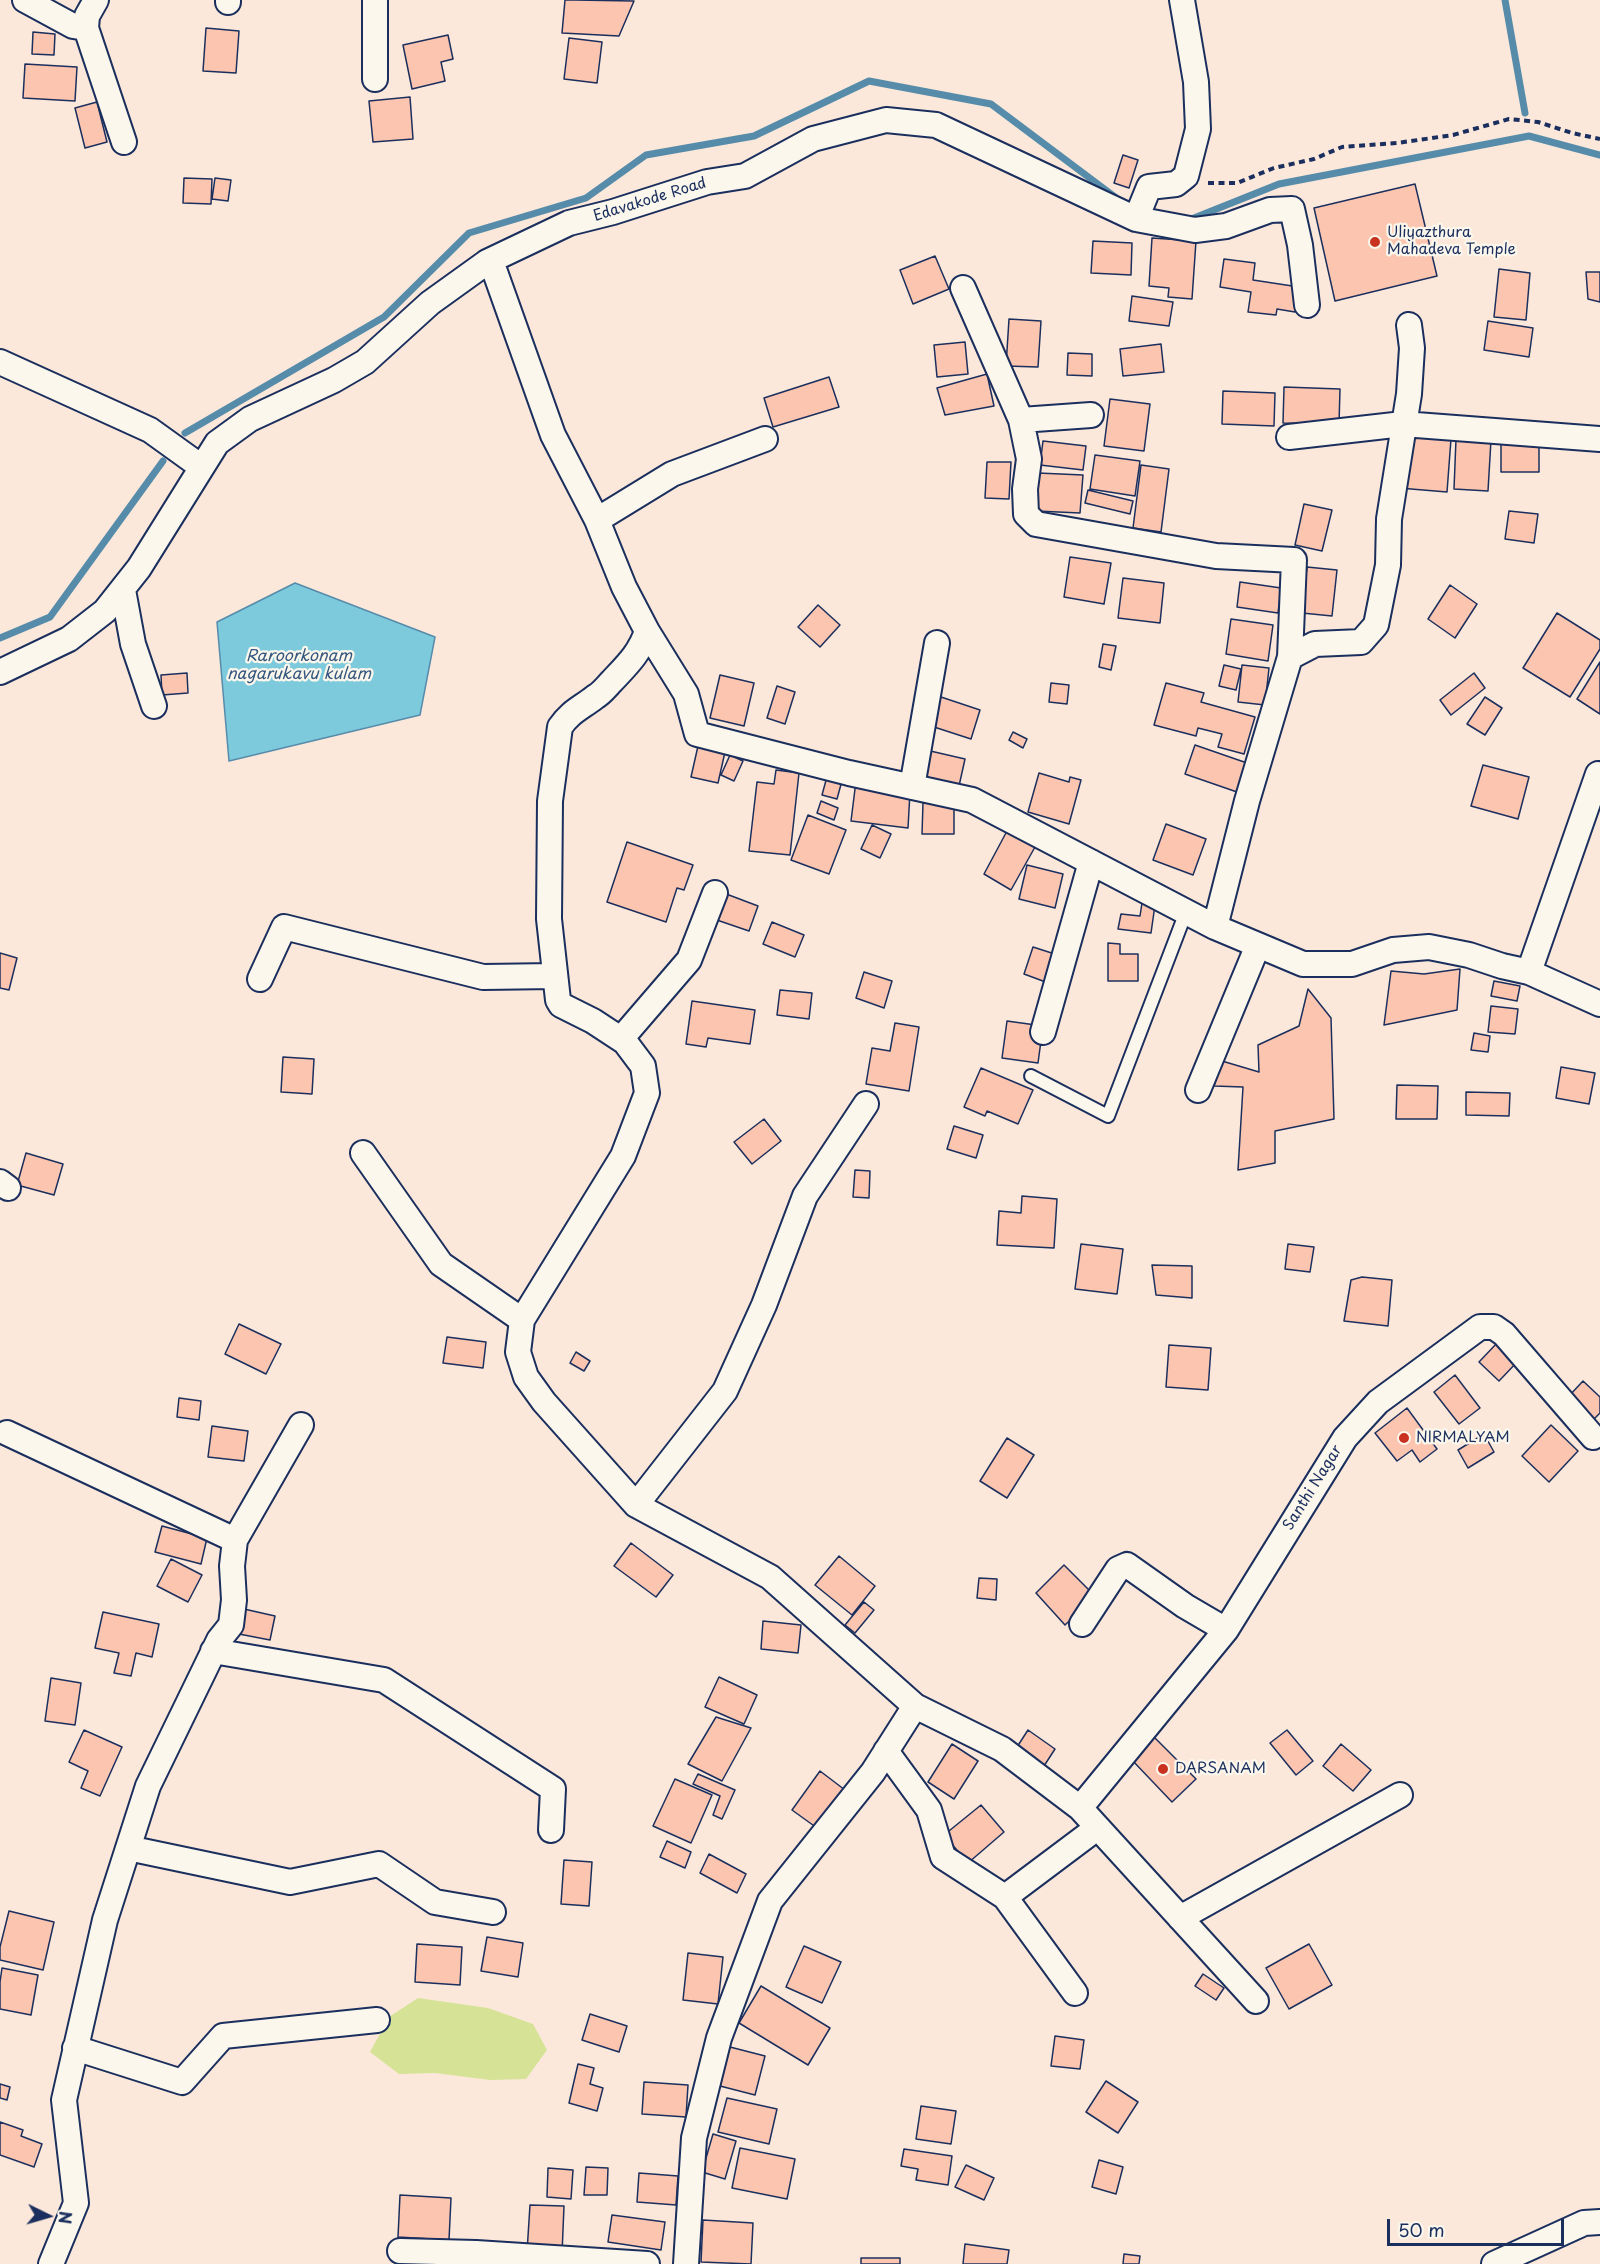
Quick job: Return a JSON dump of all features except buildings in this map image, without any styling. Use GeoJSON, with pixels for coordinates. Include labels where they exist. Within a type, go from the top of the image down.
{"type":"FeatureCollection","features":[{"type":"Feature","properties":{"kind":"street"},"geometry":{"type":"LineString","coordinates":[[25,0],[73,26],[86,28]]}},
{"type":"Feature","properties":{"kind":"street"},"geometry":{"type":"LineString","coordinates":[[96,0],[87,16],[86,28],[123,142]]}},
{"type":"Feature","properties":{"kind":"street"},"geometry":{"type":"LineString","coordinates":[[375,0],[375,79]]}},
{"type":"Feature","properties":{"kind":"street"},"geometry":{"type":"LineString","coordinates":[[1137,216],[1149,187],[1176,184],[1186,176],[1198,129],[1197,82],[1182,0]]}},
{"type":"Feature","properties":{"kind":"street","name":"Edavakode Road"},"geometry":{"type":"LineString","coordinates":[[0,672],[69,639],[105,611],[139,568],[200,466],[217,443],[250,419],[334,380],[365,362],[430,303],[487,262],[569,223],[614,212],[707,182],[745,176],[813,139],[886,120],[936,125],[1137,216],[1194,230],[1226,226],[1270,210],[1292,209],[1300,245],[1307,305]]}},
{"type":"Feature","properties":{"kind":"street"},"geometry":{"type":"LineString","coordinates":[[487,262],[495,272],[553,435],[597,520],[624,587],[647,631],[686,694],[697,734],[849,773],[972,800],[1215,927],[1303,964],[1352,964],[1393,950],[1429,947],[1469,955],[1529,972],[1600,1005]]}},
{"type":"Feature","properties":{"kind":"street"},"geometry":{"type":"LineString","coordinates":[[963,288],[1021,420],[1029,459],[1025,489],[1026,514],[1036,524],[1216,556],[1294,560],[1290,657],[1247,801],[1215,927]]}},
{"type":"Feature","properties":{"kind":"street"},"geometry":{"type":"LineString","coordinates":[[1290,657],[1315,644],[1360,642],[1376,625],[1388,565],[1389,519],[1409,394],[1412,348],[1409,325]]}},
{"type":"Feature","properties":{"kind":"street"},"geometry":{"type":"LineString","coordinates":[[0,362],[150,430],[200,466]]}},
{"type":"Feature","properties":{"kind":"street"},"geometry":{"type":"LineString","coordinates":[[1021,420],[1091,415]]}},
{"type":"Feature","properties":{"kind":"street"},"geometry":{"type":"LineString","coordinates":[[1289,437],[1403,424],[1600,439]]}},
{"type":"Feature","properties":{"kind":"street"},"geometry":{"type":"LineString","coordinates":[[597,520],[672,474],[765,439]]}},
{"type":"Feature","properties":{"kind":"street"},"geometry":{"type":"LineString","coordinates":[[123,590],[133,644],[154,706]]}},
{"type":"Feature","properties":{"kind":"street"},"geometry":{"type":"LineString","coordinates":[[647,631],[642,646],[633,660],[596,697],[566,717],[560,727],[550,801],[549,919],[556,994],[561,1005],[593,1021],[621,1040],[643,1066],[647,1093],[623,1156],[522,1320],[518,1352],[526,1377],[544,1402],[636,1505],[770,1577],[915,1706],[1002,1749],[1080,1808],[1256,2001]]}},
{"type":"Feature","properties":{"kind":"street"},"geometry":{"type":"LineString","coordinates":[[912,787],[937,644]]}},
{"type":"Feature","properties":{"kind":"street"},"geometry":{"type":"LineString","coordinates":[[1529,972],[1598,774]]}},
{"type":"Feature","properties":{"kind":"street"},"geometry":{"type":"LineString","coordinates":[[1042,1032],[1091,862]]}},
{"type":"Feature","properties":{"kind":"street"},"geometry":{"type":"LineString","coordinates":[[621,1040],[689,960],[715,893]]}},
{"type":"Feature","properties":{"kind":"street"},"geometry":{"type":"LineString","coordinates":[[260,980],[284,927],[483,977],[554,976]]}},
{"type":"Feature","properties":{"kind":"street"},"geometry":{"type":"LineString","coordinates":[[1198,1090],[1258,945]]}},
{"type":"Feature","properties":{"kind":"street"},"geometry":{"type":"LineString","coordinates":[[636,1505],[725,1391],[764,1305],[805,1196],[866,1104]]}},
{"type":"Feature","properties":{"kind":"street"},"geometry":{"type":"LineString","coordinates":[[363,1153],[441,1264],[522,1320]]}},
{"type":"Feature","properties":{"kind":"street","name":"Santhi Nagar"},"geometry":{"type":"LineString","coordinates":[[1080,1808],[1226,1630],[1345,1438],[1378,1402],[1480,1327],[1494,1327],[1504,1334],[1593,1437]]}},
{"type":"Feature","properties":{"kind":"street"},"geometry":{"type":"LineString","coordinates":[[51,2264],[76,2203],[73,2160],[64,2110],[65,2091],[105,1920],[148,1786],[213,1651],[231,1625],[234,1600],[232,1566],[235,1540],[301,1425]]}},
{"type":"Feature","properties":{"kind":"street"},"geometry":{"type":"LineString","coordinates":[[7,1433],[235,1540]]}},
{"type":"Feature","properties":{"kind":"street"},"geometry":{"type":"LineString","coordinates":[[1082,1624],[1118,1569],[1127,1565],[1185,1606],[1226,1630]]}},
{"type":"Feature","properties":{"kind":"street"},"geometry":{"type":"LineString","coordinates":[[213,1651],[384,1680],[553,1789],[551,1830]]}},
{"type":"Feature","properties":{"kind":"street"},"geometry":{"type":"LineString","coordinates":[[686,2264],[694,2138],[719,2038],[770,1901],[873,1772],[915,1706]]}},
{"type":"Feature","properties":{"kind":"street"},"geometry":{"type":"LineString","coordinates":[[886,1751],[929,1810],[943,1857],[1005,1897],[1075,1993]]}},
{"type":"Feature","properties":{"kind":"street"},"geometry":{"type":"LineString","coordinates":[[1180,1918],[1400,1795]]}},
{"type":"Feature","properties":{"kind":"street"},"geometry":{"type":"LineString","coordinates":[[1005,1897],[1097,1828]]}},
{"type":"Feature","properties":{"kind":"street"},"geometry":{"type":"LineString","coordinates":[[128,1848],[290,1882],[379,1864],[435,1902],[493,1911]]}},
{"type":"Feature","properties":{"kind":"street"},"geometry":{"type":"LineString","coordinates":[[75,2048],[182,2082],[223,2036],[377,2020]]}},
{"type":"Feature","properties":{"kind":"street"},"geometry":{"type":"LineString","coordinates":[[1494,2264],[1584,2223],[1600,2222]]}},
{"type":"Feature","properties":{"kind":"street"},"geometry":{"type":"LineString","coordinates":[[400,2251],[476,2253],[647,2264]]}},
{"type":"Feature","properties":{"kind":"lane"},"geometry":{"type":"LineString","coordinates":[[1031,1076],[1108,1116],[1186,912]]}},
{"type":"Feature","properties":{"kind":"path"},"geometry":{"type":"LineString","coordinates":[[1176,184],[1237,183],[1274,168],[1314,159],[1342,147],[1397,143],[1453,135],[1509,119],[1538,122],[1600,139]]}},
{"type":"Feature","properties":{"kind":"green space"},"geometry":{"type":"Polygon","coordinates":[[[418,1998],[488,2008],[533,2024],[547,2050],[526,2079],[490,2080],[435,2073],[399,2074],[370,2052],[389,2017],[418,1998]]]}},
{"type":"Feature","properties":{"kind":"water","name":"Raroorkonam nagarukavu kulam"},"geometry":{"type":"Polygon","coordinates":[[[295,583],[435,637],[420,715],[229,761],[217,622],[295,583]]]}},
{"type":"Feature","properties":{"kind":"waterway"},"geometry":{"type":"LineString","coordinates":[[1505,0],[1525,113]]}},
{"type":"Feature","properties":{"kind":"waterway"},"geometry":{"type":"LineString","coordinates":[[185,433],[384,317],[469,233],[586,198],[646,155],[754,136],[869,81],[991,104],[1115,197]]}},
{"type":"Feature","properties":{"kind":"waterway"},"geometry":{"type":"LineString","coordinates":[[1186,219],[1189,220],[1279,184],[1529,136],[1600,155]]}},
{"type":"Feature","properties":{"kind":"waterway"},"geometry":{"type":"LineString","coordinates":[[0,638],[50,617],[163,461]]}},
{"type":"Feature","properties":{"kind":"place","name":"Uliyazthura Mahadeva Temple"},"geometry":{"type":"Point","coordinates":[1375,242]}},
{"type":"Feature","properties":{"kind":"place","name":"NIRMALYAM"},"geometry":{"type":"Point","coordinates":[1404,1438]}},
{"type":"Feature","properties":{"kind":"place","name":"DARSANAM"},"geometry":{"type":"Point","coordinates":[1163,1769]}}]}
